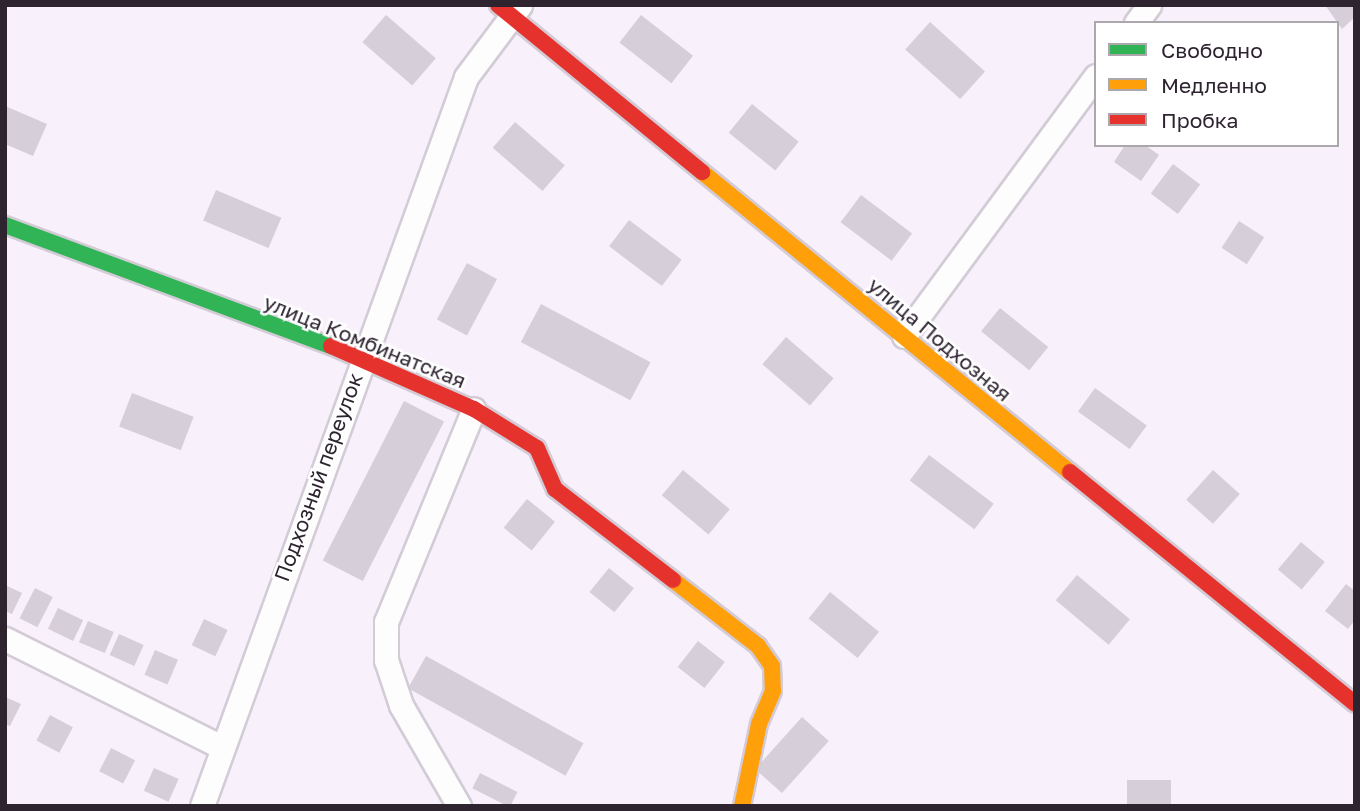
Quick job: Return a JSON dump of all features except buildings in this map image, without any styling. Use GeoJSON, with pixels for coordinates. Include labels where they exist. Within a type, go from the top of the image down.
{"type":"FeatureCollection","features":[{"type":"Feature","properties":{"kind":"street"},"geometry":{"type":"LineString","coordinates":[[1137,21],[1149,5]]}},
{"type":"Feature","properties":{"kind":"street","name":"улица Подхозная"},"geometry":{"type":"LineString","coordinates":[[509,9],[1355,704]]}},
{"type":"Feature","properties":{"kind":"street","name":"Подхозный переулок"},"geometry":{"type":"LineString","coordinates":[[202,806],[220,746],[466,77],[509,9]]}},
{"type":"Feature","properties":{"kind":"street"},"geometry":{"type":"LineString","coordinates":[[904,336],[1094,79]]}},
{"type":"Feature","properties":{"kind":"street","name":"улица Комбинатская"},"geometry":{"type":"LineString","coordinates":[[5,225],[362,357],[474,409],[537,449],[555,489],[758,646],[772,666],[774,691],[759,724],[742,806]]}},
{"type":"Feature","properties":{"kind":"street"},"geometry":{"type":"LineString","coordinates":[[459,806],[401,705],[386,660],[386,622],[474,409]]}},
{"type":"Feature","properties":{"kind":"street"},"geometry":{"type":"LineString","coordinates":[[5,639],[220,746]]}},
{"type":"Feature","properties":{"kind":"traffic: fast"},"geometry":{"type":"LineString","coordinates":[[5,225],[331,346]]}},
{"type":"Feature","properties":{"kind":"traffic: slow"},"geometry":{"type":"LineString","coordinates":[[702,172],[1070,472]]}},
{"type":"Feature","properties":{"kind":"traffic: slow"},"geometry":{"type":"LineString","coordinates":[[673,580],[758,646],[772,666],[773,691],[759,724],[742,806]]}},
{"type":"Feature","properties":{"kind":"traffic: jam"},"geometry":{"type":"LineString","coordinates":[[498,5],[702,172]]}},
{"type":"Feature","properties":{"kind":"traffic: jam"},"geometry":{"type":"LineString","coordinates":[[331,346],[474,409],[537,448],[555,489],[673,580]]}},
{"type":"Feature","properties":{"kind":"traffic: jam"},"geometry":{"type":"LineString","coordinates":[[1070,472],[1355,704]]}}]}
